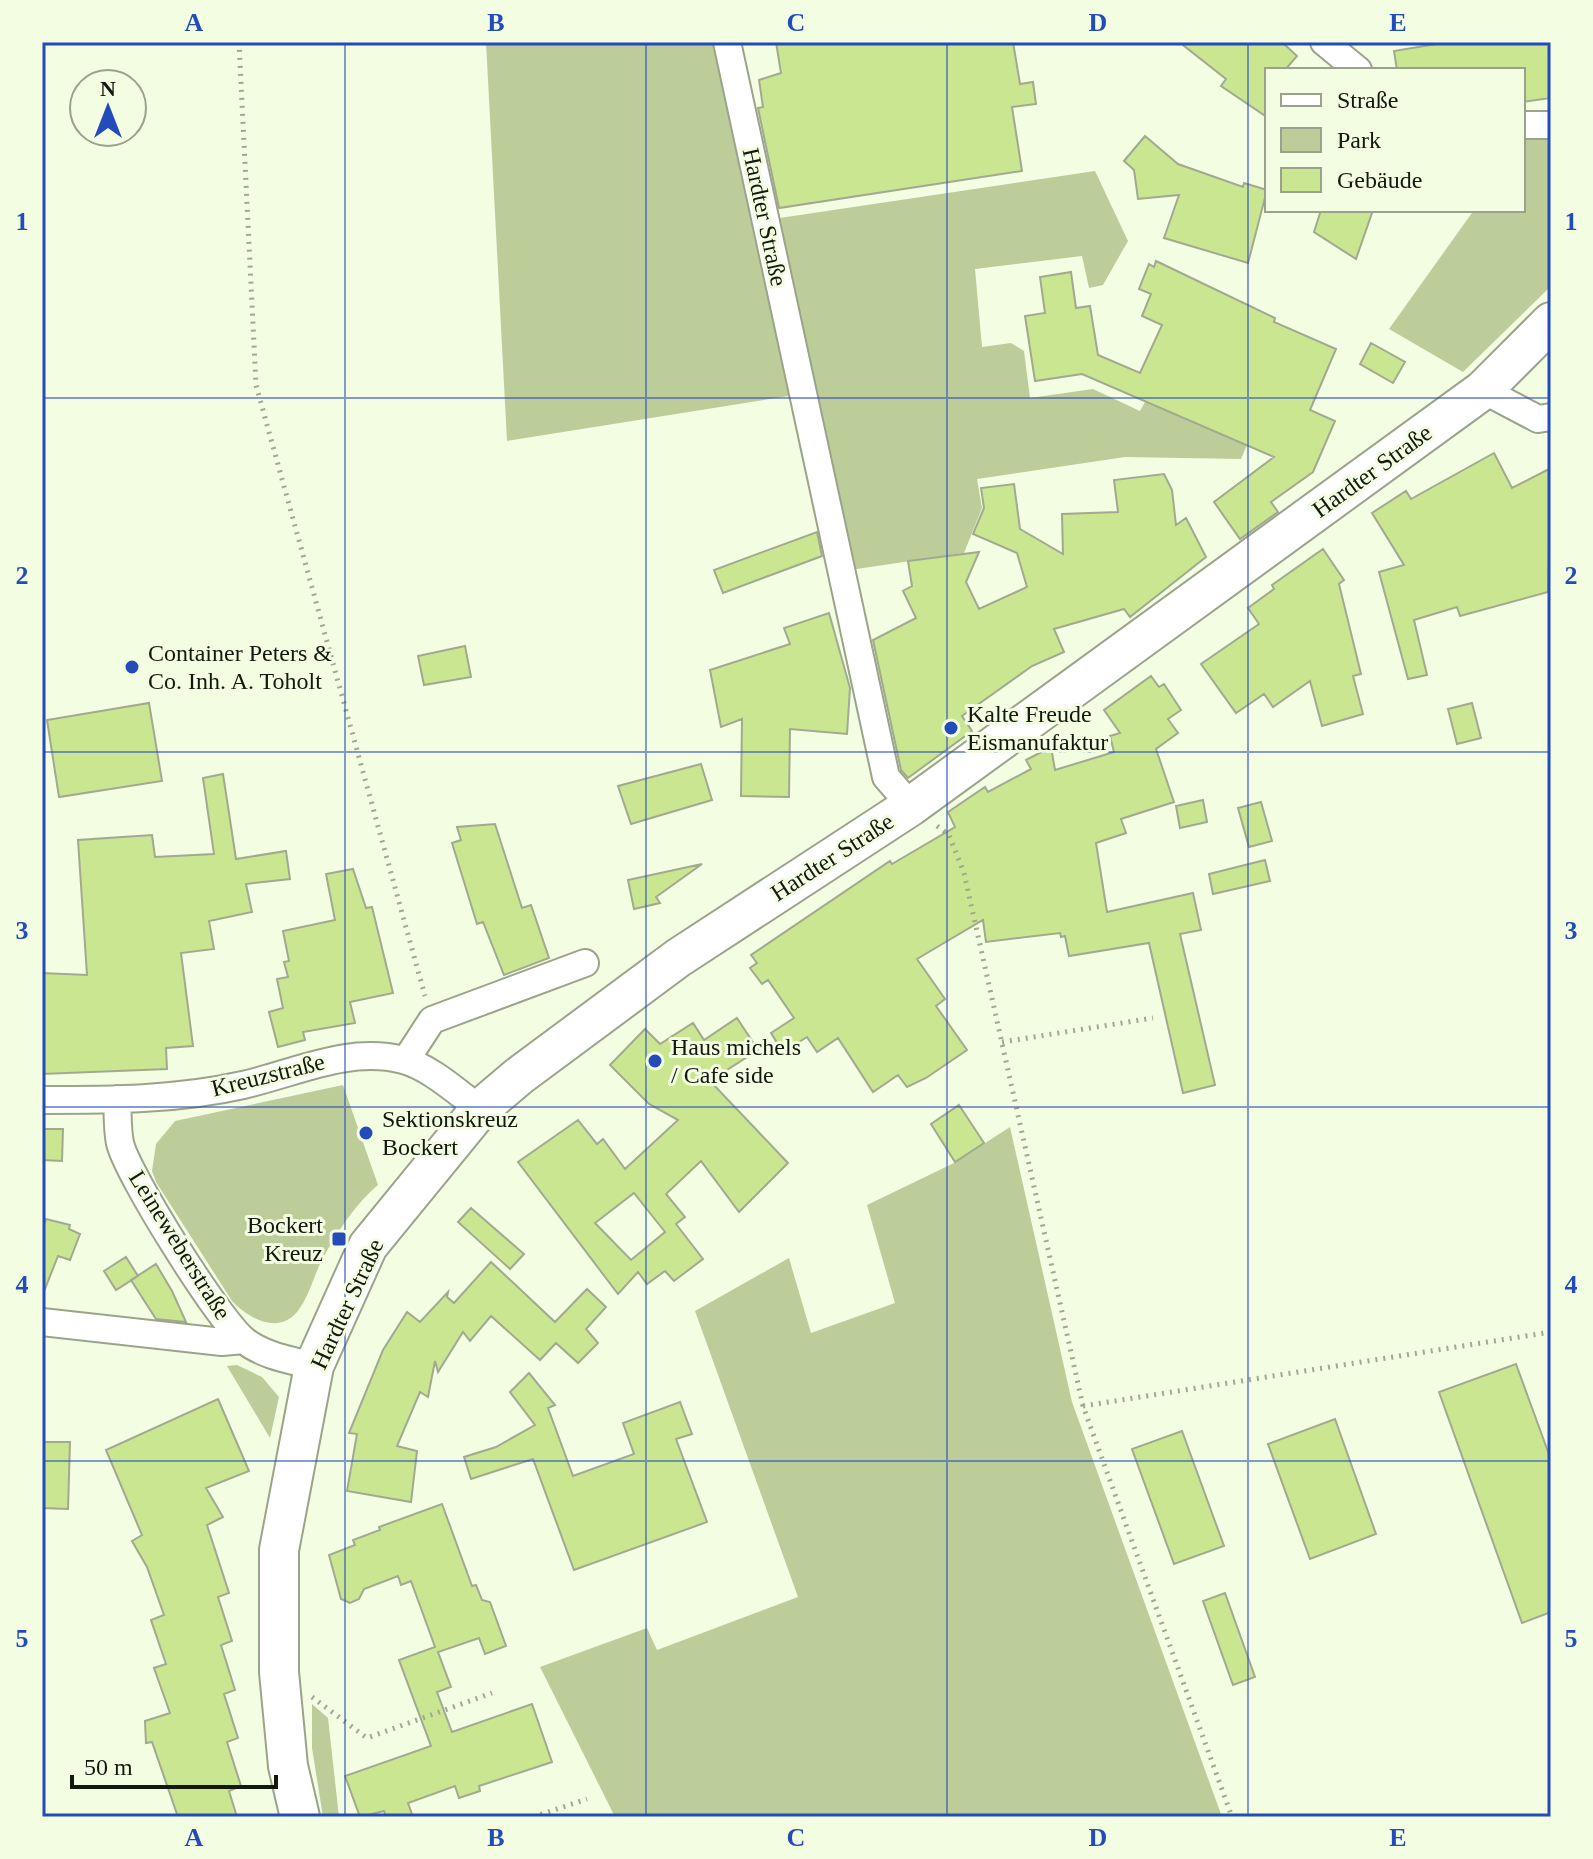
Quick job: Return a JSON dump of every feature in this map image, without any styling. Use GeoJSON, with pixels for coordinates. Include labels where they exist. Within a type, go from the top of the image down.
{"type":"FeatureCollection","features":[{"type":"Feature","properties":{"kind":"main road","name":"Hardter Straße"},"geometry":{"type":"LineString","coordinates":[[300,1817],[288,1766],[279,1672],[279,1550],[314,1366],[368,1246],[480,1109],[519,1076],[678,958],[911,806],[1483,390],[1551,322]]}},
{"type":"Feature","properties":{"kind":"street","name":"Hardter Straße"},"geometry":{"type":"LineString","coordinates":[[727,42],[886,777],[911,806]]}},
{"type":"Feature","properties":{"kind":"street"},"geometry":{"type":"LineString","coordinates":[[1324,42],[1356,68]]}},
{"type":"Feature","properties":{"kind":"street"},"geometry":{"type":"LineString","coordinates":[[1525,125],[1551,125]]}},
{"type":"Feature","properties":{"kind":"street"},"geometry":{"type":"LineString","coordinates":[[1483,390],[1538,419],[1551,417]]}},
{"type":"Feature","properties":{"kind":"street"},"geometry":{"type":"LineString","coordinates":[[406,1060],[432,1020],[585,963]]}},
{"type":"Feature","properties":{"kind":"street","name":"Kreuzstraße"},"geometry":{"type":"LineString","coordinates":[[42,1100],[167,1096],[242,1085],[333,1059],[372,1056],[406,1060],[480,1109]]}},
{"type":"Feature","properties":{"kind":"street","name":"Leineweberstraße"},"geometry":{"type":"LineString","coordinates":[[117,1099],[120,1143],[132,1172],[220,1314],[244,1340],[263,1352],[314,1366]]}},
{"type":"Feature","properties":{"kind":"street","name":"Leineweberstraße"},"geometry":{"type":"LineString","coordinates":[[42,1322],[222,1342],[244,1340]]}},
{"type":"Feature","properties":{"kind":"path"},"geometry":{"type":"LineString","coordinates":[[239,42],[256,385],[432,1020]]}},
{"type":"Feature","properties":{"kind":"path"},"geometry":{"type":"LineString","coordinates":[[911,806],[949,835],[964,873],[1083,1406],[1232,1817]]}},
{"type":"Feature","properties":{"kind":"path"},"geometry":{"type":"LineString","coordinates":[[1002,1042],[1153,1018]]}},
{"type":"Feature","properties":{"kind":"path"},"geometry":{"type":"LineString","coordinates":[[1083,1406],[1551,1332]]}},
{"type":"Feature","properties":{"kind":"path"},"geometry":{"type":"LineString","coordinates":[[279,1672],[367,1738],[492,1693]]}},
{"type":"Feature","properties":{"kind":"path"},"geometry":{"type":"LineString","coordinates":[[533,1817],[587,1799]]}},
{"type":"Feature","properties":{"kind":"green space"},"geometry":{"type":"Polygon","coordinates":[[[486,42],[718,43],[795,395],[507,441],[486,42]]]}},
{"type":"Feature","properties":{"kind":"green space"},"geometry":{"type":"Polygon","coordinates":[[[1525,133],[1551,133],[1551,286],[1463,372],[1389,329],[1473,212],[1525,212],[1525,133]]]}},
{"type":"Feature","properties":{"kind":"green space"},"geometry":{"type":"Polygon","coordinates":[[[1095,171],[1128,241],[1103,285],[1089,288],[1082,256],[975,269],[982,347],[1011,343],[1024,351],[1030,398],[1093,389],[1140,411],[1145,402],[1247,445],[1241,459],[1125,457],[977,479],[982,508],[964,553],[850,570],[773,219],[1095,171]]]}},
{"type":"Feature","properties":{"kind":"green space"},"geometry":{"type":"Polygon","coordinates":[[[343,1085],[378,1185],[337,1233],[297,1312],[281,1322],[263,1322],[232,1301],[156,1182],[152,1171],[156,1144],[175,1121],[343,1085]]]}},
{"type":"Feature","properties":{"kind":"green space"},"geometry":{"type":"Polygon","coordinates":[[[1010,1127],[1072,1402],[1222,1817],[615,1817],[540,1667],[647,1628],[657,1650],[798,1597],[695,1311],[789,1258],[811,1333],[895,1303],[867,1205],[954,1163],[1010,1127]]]}},
{"type":"Feature","properties":{"kind":"green space"},"geometry":{"type":"Polygon","coordinates":[[[237,1365],[262,1377],[279,1397],[270,1438],[227,1366],[237,1365]]]}},
{"type":"Feature","properties":{"kind":"green space"},"geometry":{"type":"Polygon","coordinates":[[[312,1704],[328,1718],[339,1817],[323,1817],[312,1748],[312,1704]]]}},
{"type":"Feature","properties":{"kind":"building"},"geometry":{"type":"Polygon","coordinates":[[[776,42],[1013,42],[1020,84],[1033,82],[1036,104],[1012,107],[1022,171],[779,208],[758,108],[763,107],[759,80],[781,73],[776,42]]]}},
{"type":"Feature","properties":{"kind":"building"},"geometry":{"type":"Polygon","coordinates":[[[1179,42],[1282,42],[1297,56],[1287,68],[1265,68],[1265,116],[1221,86],[1226,79],[1179,42]]]}},
{"type":"Feature","properties":{"kind":"building"},"geometry":{"type":"Polygon","coordinates":[[[1448,42],[1551,42],[1551,98],[1525,102],[1525,68],[1397,68],[1394,51],[1448,42]]]}},
{"type":"Feature","properties":{"kind":"building"},"geometry":{"type":"Polygon","coordinates":[[[1145,136],[1178,164],[1243,187],[1244,183],[1265,189],[1248,263],[1164,238],[1179,195],[1138,199],[1134,170],[1124,161],[1145,136]]]}},
{"type":"Feature","properties":{"kind":"building"},"geometry":{"type":"Polygon","coordinates":[[[1320,212],[1372,212],[1356,259],[1314,232],[1320,212]]]}},
{"type":"Feature","properties":{"kind":"building"},"geometry":{"type":"Polygon","coordinates":[[[1156,261],[1275,318],[1274,322],[1336,349],[1310,410],[1335,421],[1313,472],[1271,502],[1278,512],[1240,539],[1214,502],[1274,457],[1082,374],[1035,381],[1025,316],[1045,313],[1040,277],[1071,272],[1076,308],[1090,306],[1098,355],[1140,373],[1162,325],[1142,316],[1151,294],[1139,289],[1149,264],[1154,267],[1156,261]]]}},
{"type":"Feature","properties":{"kind":"building"},"geometry":{"type":"Polygon","coordinates":[[[1371,343],[1405,362],[1393,383],[1360,364],[1371,343]]]}},
{"type":"Feature","properties":{"kind":"building"},"geometry":{"type":"Polygon","coordinates":[[[1494,453],[1512,488],[1551,468],[1548,592],[1460,616],[1457,607],[1414,620],[1427,675],[1408,679],[1379,572],[1404,565],[1372,513],[1406,491],[1411,499],[1494,453]]]}},
{"type":"Feature","properties":{"kind":"building"},"geometry":{"type":"Polygon","coordinates":[[[1164,474],[1172,490],[1176,525],[1186,518],[1206,557],[1130,617],[1124,609],[1054,629],[1064,652],[1032,666],[962,716],[972,731],[908,778],[901,770],[873,640],[916,618],[903,591],[912,586],[908,561],[979,552],[966,582],[979,609],[1027,587],[1017,553],[973,534],[984,508],[981,488],[1014,484],[1020,529],[1063,554],[1062,514],[1118,512],[1114,480],[1164,474]]]}},
{"type":"Feature","properties":{"kind":"building"},"geometry":{"type":"Polygon","coordinates":[[[817,532],[822,556],[723,593],[714,570],[817,532]]]}},
{"type":"Feature","properties":{"kind":"building"},"geometry":{"type":"Polygon","coordinates":[[[1323,549],[1344,580],[1339,584],[1361,674],[1353,676],[1363,714],[1322,726],[1310,681],[1273,707],[1264,694],[1236,713],[1201,664],[1259,624],[1248,608],[1274,589],[1272,585],[1323,549]]]}},
{"type":"Feature","properties":{"kind":"building"},"geometry":{"type":"Polygon","coordinates":[[[829,613],[850,688],[847,734],[790,729],[789,797],[741,796],[742,719],[721,727],[710,670],[790,644],[784,628],[829,613]]]}},
{"type":"Feature","properties":{"kind":"building"},"geometry":{"type":"Polygon","coordinates":[[[465,646],[471,677],[424,685],[418,656],[465,646]]]}},
{"type":"Feature","properties":{"kind":"building"},"geometry":{"type":"Polygon","coordinates":[[[1151,676],[1159,687],[1164,684],[1181,710],[1168,719],[1178,733],[1156,749],[1174,802],[1121,819],[1126,833],[1096,843],[1107,912],[1193,893],[1201,930],[1180,934],[1215,1085],[1183,1093],[1149,943],[1069,956],[1065,936],[1061,937],[1060,933],[986,942],[983,920],[917,959],[945,999],[936,1006],[967,1050],[926,1078],[907,1087],[898,1075],[873,1092],[838,1038],[817,1052],[807,1037],[783,1052],[771,1033],[794,1018],[768,980],[762,984],[750,968],[757,963],[751,955],[890,861],[892,864],[955,827],[948,812],[985,787],[988,792],[1031,769],[1026,760],[1051,747],[1055,770],[1114,752],[1110,736],[1120,733],[1104,710],[1151,676]]]}},
{"type":"Feature","properties":{"kind":"building"},"geometry":{"type":"Polygon","coordinates":[[[149,703],[162,781],[59,797],[47,720],[149,703]]]}},
{"type":"Feature","properties":{"kind":"building"},"geometry":{"type":"Polygon","coordinates":[[[1472,703],[1481,738],[1457,744],[1448,709],[1472,703]]]}},
{"type":"Feature","properties":{"kind":"building"},"geometry":{"type":"Polygon","coordinates":[[[701,764],[712,800],[631,824],[618,786],[701,764]]]}},
{"type":"Feature","properties":{"kind":"building"},"geometry":{"type":"Polygon","coordinates":[[[223,774],[236,859],[286,851],[290,879],[246,884],[252,912],[209,921],[214,949],[181,953],[193,1046],[166,1048],[167,1069],[42,1074],[42,973],[87,975],[78,840],[152,835],[155,857],[214,854],[203,778],[223,774]]]}},
{"type":"Feature","properties":{"kind":"building"},"geometry":{"type":"Polygon","coordinates":[[[1203,800],[1207,822],[1180,828],[1176,806],[1203,800]]]}},
{"type":"Feature","properties":{"kind":"building"},"geometry":{"type":"Polygon","coordinates":[[[1261,802],[1272,841],[1249,847],[1238,808],[1261,802]]]}},
{"type":"Feature","properties":{"kind":"building"},"geometry":{"type":"Polygon","coordinates":[[[495,824],[522,908],[531,905],[549,958],[504,975],[483,922],[477,924],[452,843],[461,840],[457,827],[495,824]]]}},
{"type":"Feature","properties":{"kind":"building"},"geometry":{"type":"Polygon","coordinates":[[[1265,860],[1270,881],[1213,894],[1209,874],[1265,860]]]}},
{"type":"Feature","properties":{"kind":"building"},"geometry":{"type":"Polygon","coordinates":[[[702,864],[656,897],[660,903],[634,909],[628,880],[702,864]]]}},
{"type":"Feature","properties":{"kind":"building"},"geometry":{"type":"Polygon","coordinates":[[[353,869],[366,908],[372,907],[393,993],[350,1002],[355,1023],[303,1032],[305,1040],[278,1047],[269,1012],[283,1008],[277,979],[288,977],[284,962],[289,961],[283,931],[335,920],[326,874],[353,869]]]}},
{"type":"Feature","properties":{"kind":"building"},"geometry":{"type":"Polygon","coordinates":[[[737,1018],[758,1050],[710,1081],[788,1163],[739,1212],[701,1161],[666,1194],[685,1217],[676,1224],[703,1259],[674,1281],[665,1271],[647,1284],[638,1272],[618,1294],[518,1162],[578,1120],[597,1144],[603,1139],[625,1169],[678,1120],[649,1104],[610,1065],[645,1029],[660,1044],[693,1023],[704,1040],[737,1018]],[[634,1193],[595,1223],[631,1260],[665,1232],[634,1193]]]}},
{"type":"Feature","properties":{"kind":"building"},"geometry":{"type":"Polygon","coordinates":[[[959,1105],[984,1143],[955,1162],[931,1124],[959,1105]]]}},
{"type":"Feature","properties":{"kind":"building"},"geometry":{"type":"Polygon","coordinates":[[[42,1129],[63,1129],[62,1161],[42,1160],[42,1129]]]}},
{"type":"Feature","properties":{"kind":"building"},"geometry":{"type":"Polygon","coordinates":[[[471,1208],[524,1254],[510,1269],[458,1222],[471,1208]]]}},
{"type":"Feature","properties":{"kind":"building"},"geometry":{"type":"Polygon","coordinates":[[[46,1219],[70,1225],[69,1229],[80,1234],[70,1260],[58,1256],[43,1294],[42,1230],[46,1219]]]}},
{"type":"Feature","properties":{"kind":"building"},"geometry":{"type":"Polygon","coordinates":[[[126,1257],[138,1276],[116,1290],[104,1271],[126,1257]]]}},
{"type":"Feature","properties":{"kind":"building"},"geometry":{"type":"Polygon","coordinates":[[[491,1262],[555,1322],[587,1289],[606,1307],[586,1329],[598,1343],[578,1363],[556,1343],[540,1360],[491,1316],[470,1341],[463,1332],[438,1372],[435,1361],[428,1397],[420,1392],[397,1446],[417,1451],[411,1502],[347,1491],[357,1434],[349,1433],[383,1350],[407,1312],[420,1322],[448,1292],[447,1297],[454,1303],[491,1262]]]}},
{"type":"Feature","properties":{"kind":"building"},"geometry":{"type":"Polygon","coordinates":[[[156,1264],[186,1322],[156,1319],[131,1280],[156,1264]]]}},
{"type":"Feature","properties":{"kind":"building"},"geometry":{"type":"Polygon","coordinates":[[[1516,1364],[1551,1460],[1551,1612],[1522,1623],[1439,1392],[1516,1364]]]}},
{"type":"Feature","properties":{"kind":"building"},"geometry":{"type":"Polygon","coordinates":[[[529,1373],[555,1405],[548,1408],[573,1476],[634,1454],[623,1423],[680,1402],[692,1434],[676,1439],[707,1522],[574,1570],[533,1459],[471,1479],[464,1457],[496,1447],[535,1425],[510,1392],[529,1373]]]}},
{"type":"Feature","properties":{"kind":"building"},"geometry":{"type":"Polygon","coordinates":[[[218,1399],[249,1471],[206,1488],[223,1517],[207,1525],[229,1593],[218,1597],[232,1641],[221,1645],[235,1690],[224,1694],[238,1738],[227,1742],[241,1786],[229,1791],[237,1817],[178,1817],[152,1742],[146,1743],[145,1721],[170,1713],[154,1668],[166,1664],[151,1620],[164,1615],[147,1567],[132,1541],[142,1535],[106,1450],[218,1399]]]}},
{"type":"Feature","properties":{"kind":"building"},"geometry":{"type":"Polygon","coordinates":[[[1335,1419],[1376,1534],[1310,1559],[1268,1444],[1335,1419]]]}},
{"type":"Feature","properties":{"kind":"building"},"geometry":{"type":"Polygon","coordinates":[[[1182,1431],[1224,1546],[1174,1564],[1132,1449],[1182,1431]]]}},
{"type":"Feature","properties":{"kind":"building"},"geometry":{"type":"Polygon","coordinates":[[[42,1442],[70,1442],[68,1509],[42,1508],[42,1442]]]}},
{"type":"Feature","properties":{"kind":"building"},"geometry":{"type":"Polygon","coordinates":[[[442,1504],[472,1586],[476,1585],[482,1600],[490,1602],[506,1646],[485,1654],[479,1638],[438,1652],[451,1687],[437,1692],[452,1732],[532,1704],[552,1762],[479,1786],[480,1791],[459,1798],[455,1786],[408,1803],[413,1817],[386,1817],[384,1811],[360,1817],[345,1776],[431,1746],[399,1660],[435,1647],[411,1581],[401,1585],[398,1576],[364,1589],[359,1599],[350,1603],[341,1599],[329,1555],[355,1545],[353,1540],[380,1530],[379,1527],[442,1504]]]}},
{"type":"Feature","properties":{"kind":"building"},"geometry":{"type":"Polygon","coordinates":[[[1225,1593],[1255,1677],[1233,1685],[1203,1601],[1225,1593]]]}},
{"type":"Feature","properties":{"kind":"place","name":"Container Peters & Co. Inh. A. Toholt"},"geometry":{"type":"Point","coordinates":[132,667]}},
{"type":"Feature","properties":{"kind":"place","name":"Kalte Freude Eismanufaktur"},"geometry":{"type":"Point","coordinates":[951,728]}},
{"type":"Feature","properties":{"kind":"place","name":"Haus michels / Cafe side"},"geometry":{"type":"Point","coordinates":[655,1061]}},
{"type":"Feature","properties":{"kind":"place","name":"Sektionskreuz Bockert"},"geometry":{"type":"Point","coordinates":[366,1133]}},
{"type":"Feature","properties":{"kind":"place","name":"Bockert Kreuz"},"geometry":{"type":"Point","coordinates":[339,1239]}}]}
